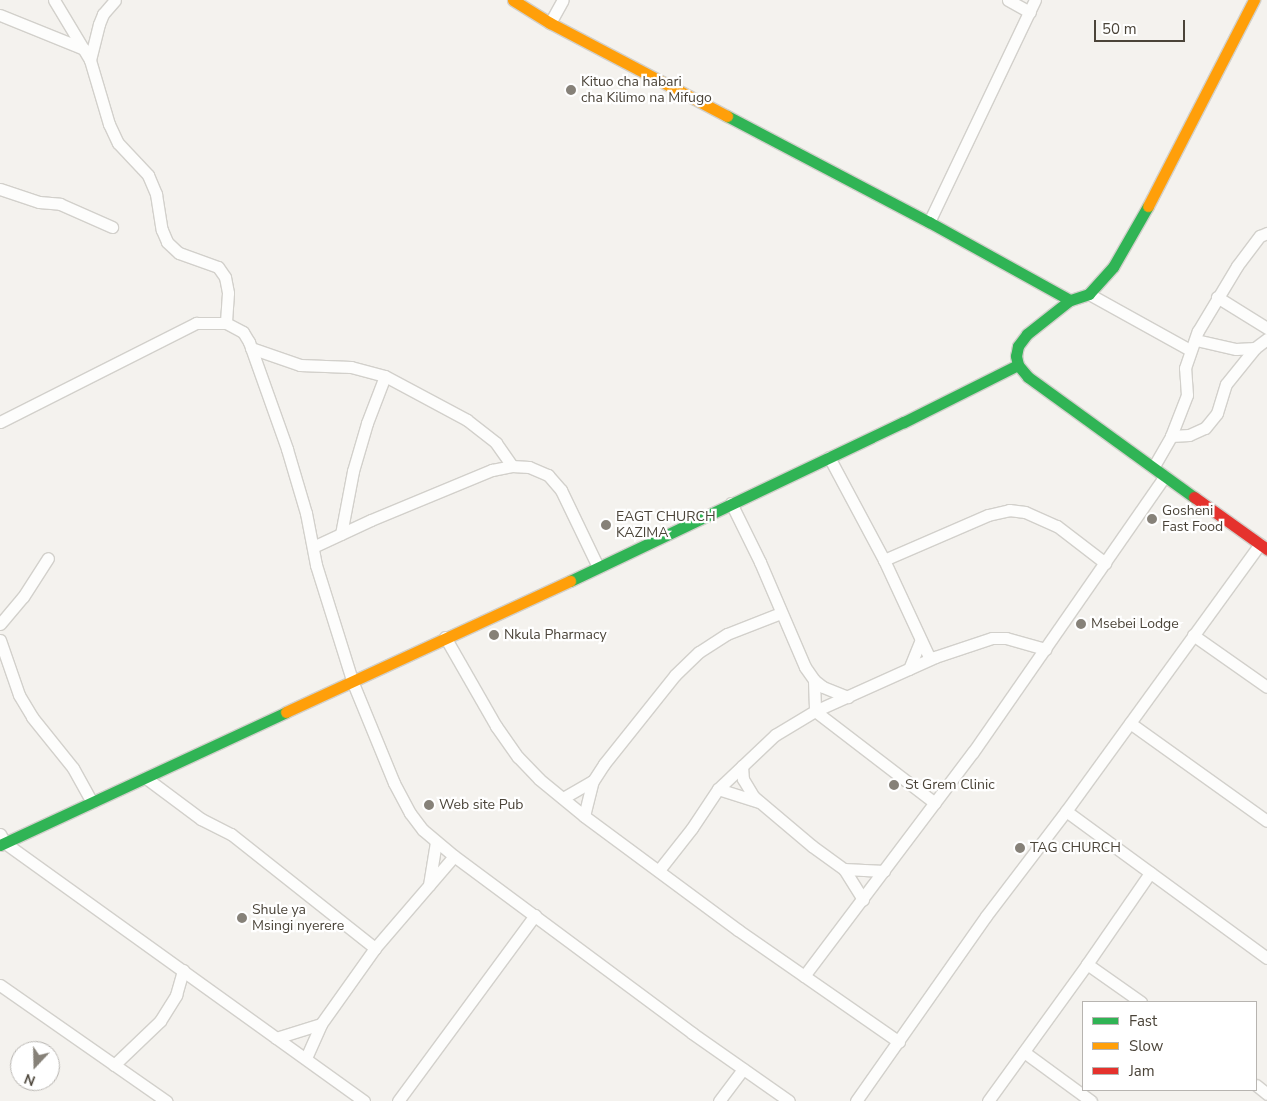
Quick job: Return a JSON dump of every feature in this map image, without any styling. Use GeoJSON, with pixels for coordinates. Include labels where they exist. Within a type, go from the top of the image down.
{"type":"FeatureCollection","features":[{"type":"Feature","properties":{"kind":"street"},"geometry":{"type":"LineString","coordinates":[[54,0],[90,60],[109,124],[118,143],[148,175],[156,194],[162,230],[167,242],[179,253],[218,267],[225,277],[228,293],[226,323]]}},
{"type":"Feature","properties":{"kind":"street"},"geometry":{"type":"LineString","coordinates":[[90,60],[103,14],[115,0]]}},
{"type":"Feature","properties":{"kind":"street"},"geometry":{"type":"LineString","coordinates":[[550,22],[563,0]]}},
{"type":"Feature","properties":{"kind":"street"},"geometry":{"type":"LineString","coordinates":[[1008,0],[1030,12]]}},
{"type":"Feature","properties":{"kind":"street"},"geometry":{"type":"LineString","coordinates":[[929,222],[1035,0]]}},
{"type":"Feature","properties":{"kind":"street"},"geometry":{"type":"LineString","coordinates":[[856,1101],[986,916],[1066,811],[1193,635],[1263,546],[1154,466],[1047,392],[1028,377],[1018,366],[1016,356],[1018,346],[1027,334],[1070,300],[1089,294],[1113,267],[1143,216],[1254,0]]}},
{"type":"Feature","properties":{"kind":"street"},"geometry":{"type":"LineString","coordinates":[[513,1],[929,222],[1070,300]]}},
{"type":"Feature","properties":{"kind":"street"},"geometry":{"type":"LineString","coordinates":[[0,15],[84,50]]}},
{"type":"Feature","properties":{"kind":"street"},"geometry":{"type":"LineString","coordinates":[[0,189],[39,202],[65,206],[112,227]]}},
{"type":"Feature","properties":{"kind":"street"},"geometry":{"type":"LineString","coordinates":[[1154,466],[1171,436],[1186,395],[1185,368],[1193,345],[1216,297],[1257,239],[1267,233]]}},
{"type":"Feature","properties":{"kind":"street"},"geometry":{"type":"LineString","coordinates":[[1089,294],[1193,345],[1236,349],[1255,348]]}},
{"type":"Feature","properties":{"kind":"street"},"geometry":{"type":"LineString","coordinates":[[1216,297],[1267,328]]}},
{"type":"Feature","properties":{"kind":"street"},"geometry":{"type":"LineString","coordinates":[[0,422],[196,323],[226,323],[243,332],[251,348],[287,448],[306,513],[316,565],[354,682],[394,783],[410,813],[436,842],[454,856],[789,1101]]}},
{"type":"Feature","properties":{"kind":"street"},"geometry":{"type":"LineString","coordinates":[[1171,436],[1189,435],[1205,428],[1217,413],[1226,384],[1255,348],[1267,339]]}},
{"type":"Feature","properties":{"kind":"street"},"geometry":{"type":"LineString","coordinates":[[251,348],[300,365],[351,367],[385,376],[467,420],[496,443],[512,466]]}},
{"type":"Feature","properties":{"kind":"street"},"geometry":{"type":"LineString","coordinates":[[2,841],[146,778],[354,682],[445,637],[668,535],[1018,366]]}},
{"type":"Feature","properties":{"kind":"street"},"geometry":{"type":"LineString","coordinates":[[341,534],[366,423],[385,376]]}},
{"type":"Feature","properties":{"kind":"street"},"geometry":{"type":"LineString","coordinates":[[829,457],[884,560],[930,659]]}},
{"type":"Feature","properties":{"kind":"street"},"geometry":{"type":"LineString","coordinates":[[313,547],[492,470],[512,466],[529,467],[548,475],[564,497],[598,567]]}},
{"type":"Feature","properties":{"kind":"street"},"geometry":{"type":"LineString","coordinates":[[804,976],[935,803],[1046,649],[1166,476]]}},
{"type":"Feature","properties":{"kind":"street"},"geometry":{"type":"LineString","coordinates":[[731,503],[814,680],[815,712]]}},
{"type":"Feature","properties":{"kind":"street"},"geometry":{"type":"LineString","coordinates":[[884,560],[988,515],[1009,510],[1025,512],[1057,526],[1105,563]]}},
{"type":"Feature","properties":{"kind":"street"},"geometry":{"type":"LineString","coordinates":[[0,624],[23,597],[48,558]]}},
{"type":"Feature","properties":{"kind":"street"},"geometry":{"type":"LineString","coordinates":[[584,816],[593,781],[646,710],[699,652],[727,634],[781,613]]}},
{"type":"Feature","properties":{"kind":"street"},"geometry":{"type":"LineString","coordinates":[[1193,635],[1267,687]]}},
{"type":"Feature","properties":{"kind":"street"},"geometry":{"type":"LineString","coordinates":[[445,637],[496,726],[518,757],[539,779],[584,816],[804,976],[899,1042]]}},
{"type":"Feature","properties":{"kind":"street"},"geometry":{"type":"LineString","coordinates":[[658,870],[692,828],[718,789],[775,735],[815,712],[930,659],[992,638],[1006,638],[1046,649]]}},
{"type":"Feature","properties":{"kind":"street"},"geometry":{"type":"LineString","coordinates":[[0,640],[19,695],[32,717],[73,768],[92,802]]}},
{"type":"Feature","properties":{"kind":"street"},"geometry":{"type":"LineString","coordinates":[[909,669],[921,640]]}},
{"type":"Feature","properties":{"kind":"street"},"geometry":{"type":"LineString","coordinates":[[814,680],[823,687],[848,697]]}},
{"type":"Feature","properties":{"kind":"street"},"geometry":{"type":"LineString","coordinates":[[815,712],[935,803]]}},
{"type":"Feature","properties":{"kind":"street"},"geometry":{"type":"LineString","coordinates":[[1130,723],[1267,821]]}},
{"type":"Feature","properties":{"kind":"street"},"geometry":{"type":"LineString","coordinates":[[742,766],[747,786],[760,803],[844,870],[863,899]]}},
{"type":"Feature","properties":{"kind":"street"},"geometry":{"type":"LineString","coordinates":[[146,778],[202,819],[231,834],[375,948]]}},
{"type":"Feature","properties":{"kind":"street"},"geometry":{"type":"LineString","coordinates":[[563,798],[593,781]]}},
{"type":"Feature","properties":{"kind":"street"},"geometry":{"type":"LineString","coordinates":[[718,789],[760,803]]}},
{"type":"Feature","properties":{"kind":"street"},"geometry":{"type":"LineString","coordinates":[[1066,811],[1267,958]]}},
{"type":"Feature","properties":{"kind":"street"},"geometry":{"type":"LineString","coordinates":[[2,841],[364,1101]]}},
{"type":"Feature","properties":{"kind":"street"},"geometry":{"type":"LineString","coordinates":[[429,885],[436,842]]}},
{"type":"Feature","properties":{"kind":"street"},"geometry":{"type":"LineString","coordinates":[[306,1058],[321,1024],[375,948],[454,856]]}},
{"type":"Feature","properties":{"kind":"street"},"geometry":{"type":"LineString","coordinates":[[844,870],[884,871]]}},
{"type":"Feature","properties":{"kind":"street"},"geometry":{"type":"LineString","coordinates":[[988,1101],[1150,873]]}},
{"type":"Feature","properties":{"kind":"street"},"geometry":{"type":"LineString","coordinates":[[398,1101],[535,916]]}},
{"type":"Feature","properties":{"kind":"street"},"geometry":{"type":"LineString","coordinates":[[1087,964],[1140,1001]]}},
{"type":"Feature","properties":{"kind":"street"},"geometry":{"type":"LineString","coordinates":[[114,1064],[160,1021],[176,995],[183,970]]}},
{"type":"Feature","properties":{"kind":"street"},"geometry":{"type":"LineString","coordinates":[[0,985],[166,1101]]}},
{"type":"Feature","properties":{"kind":"street"},"geometry":{"type":"LineString","coordinates":[[276,1038],[321,1024]]}},
{"type":"Feature","properties":{"kind":"street"},"geometry":{"type":"LineString","coordinates":[[1024,1052],[1091,1101]]}},
{"type":"Feature","properties":{"kind":"street"},"geometry":{"type":"LineString","coordinates":[[719,1101],[743,1069]]}},
{"type":"Feature","properties":{"kind":"traffic: fast"},"geometry":{"type":"LineString","coordinates":[[727,116],[929,222],[1070,300]]}},
{"type":"Feature","properties":{"kind":"traffic: fast"},"geometry":{"type":"LineString","coordinates":[[1148,206],[1113,267],[1089,294],[1070,300],[1027,334],[1018,346],[1016,356],[1018,365],[1028,377],[1194,497]]}},
{"type":"Feature","properties":{"kind":"traffic: fast"},"geometry":{"type":"LineString","coordinates":[[570,581],[904,422],[1018,365]]}},
{"type":"Feature","properties":{"kind":"traffic: fast"},"geometry":{"type":"LineString","coordinates":[[0,845],[286,712]]}},
{"type":"Feature","properties":{"kind":"traffic: slow"},"geometry":{"type":"LineString","coordinates":[[513,0],[550,23],[727,116]]}},
{"type":"Feature","properties":{"kind":"traffic: slow"},"geometry":{"type":"LineString","coordinates":[[1148,206],[1254,0]]}},
{"type":"Feature","properties":{"kind":"traffic: slow"},"geometry":{"type":"LineString","coordinates":[[286,712],[570,581]]}},
{"type":"Feature","properties":{"kind":"traffic: jam"},"geometry":{"type":"LineString","coordinates":[[1194,497],[1267,549]]}},
{"type":"Feature","properties":{"kind":"place","name":"Kituo cha habari cha Kilimo na Mifugo"},"geometry":{"type":"Point","coordinates":[571,90]}},
{"type":"Feature","properties":{"kind":"place","name":"Gosheni Fast Food"},"geometry":{"type":"Point","coordinates":[1152,519]}},
{"type":"Feature","properties":{"kind":"place","name":"EAGT CHURCH KAZIMA"},"geometry":{"type":"Point","coordinates":[606,525]}},
{"type":"Feature","properties":{"kind":"place","name":"Msebei Lodge"},"geometry":{"type":"Point","coordinates":[1081,624]}},
{"type":"Feature","properties":{"kind":"place","name":"Nkula Pharmacy"},"geometry":{"type":"Point","coordinates":[494,635]}},
{"type":"Feature","properties":{"kind":"place","name":"St Grem Clinic"},"geometry":{"type":"Point","coordinates":[894,785]}},
{"type":"Feature","properties":{"kind":"place","name":"Web site Pub"},"geometry":{"type":"Point","coordinates":[429,805]}},
{"type":"Feature","properties":{"kind":"place","name":"TAG CHURCH"},"geometry":{"type":"Point","coordinates":[1020,848]}},
{"type":"Feature","properties":{"kind":"place","name":"Shule ya Msingi nyerere"},"geometry":{"type":"Point","coordinates":[242,918]}}]}
